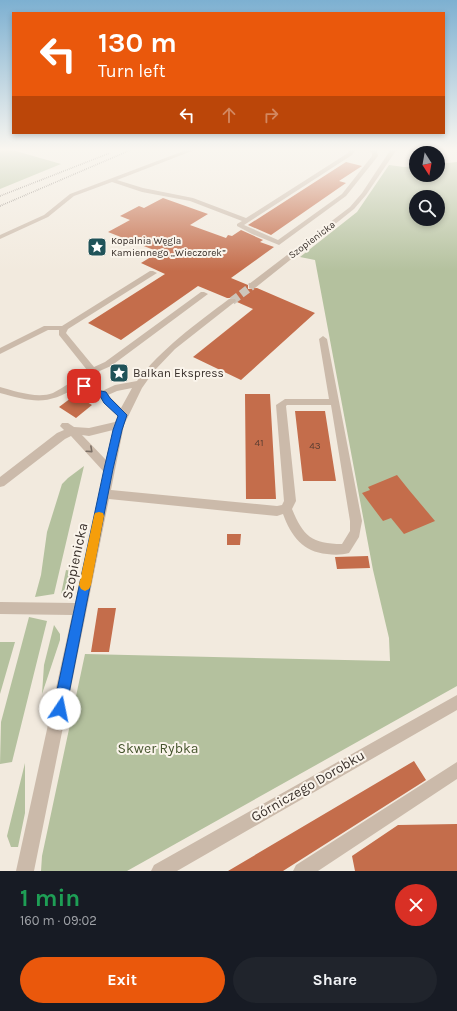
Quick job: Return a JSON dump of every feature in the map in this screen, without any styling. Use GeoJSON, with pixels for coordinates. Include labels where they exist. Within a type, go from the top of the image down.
{"type":"FeatureCollection","features":[{"type":"Feature","properties":{"kind":"street"},"geometry":{"type":"LineString","coordinates":[[0,237],[46,216],[72,195],[86,190]]}},
{"type":"Feature","properties":{"kind":"street"},"geometry":{"type":"LineString","coordinates":[[141,190],[191,199],[246,220]]}},
{"type":"Feature","properties":{"kind":"street"},"geometry":{"type":"LineString","coordinates":[[294,190],[239,225],[254,234],[279,243],[344,195],[348,190]]}},
{"type":"Feature","properties":{"kind":"street","name":"Szopienicka"},"geometry":{"type":"LineString","coordinates":[[252,286],[352,208],[367,190]]}},
{"type":"Feature","properties":{"kind":"street"},"geometry":{"type":"LineString","coordinates":[[0,351],[47,328],[64,328],[153,273]]}},
{"type":"Feature","properties":{"kind":"street"},"geometry":{"type":"LineString","coordinates":[[0,390],[22,396],[54,396],[92,370],[108,364],[204,294]]}},
{"type":"Feature","properties":{"kind":"street","name":"Szopienicka"},"geometry":{"type":"LineString","coordinates":[[25,871],[108,469],[121,420],[140,384],[154,365],[169,351],[232,301]]}},
{"type":"Feature","properties":{"kind":"street"},"geometry":{"type":"LineString","coordinates":[[64,328],[62,333],[92,370]]}},
{"type":"Feature","properties":{"kind":"street"},"geometry":{"type":"LineString","coordinates":[[323,338],[354,500],[357,526],[354,539],[345,549],[328,550],[316,547],[300,537],[292,524],[286,509],[290,501],[281,405],[285,402],[335,402]]}},
{"type":"Feature","properties":{"kind":"street"},"geometry":{"type":"LineString","coordinates":[[77,381],[94,392],[103,394],[115,388],[140,384]]}},
{"type":"Feature","properties":{"kind":"street"},"geometry":{"type":"LineString","coordinates":[[68,428],[89,432],[121,420],[103,394]]}},
{"type":"Feature","properties":{"kind":"street"},"geometry":{"type":"LineString","coordinates":[[68,428],[108,469]]}},
{"type":"Feature","properties":{"kind":"street"},"geometry":{"type":"LineString","coordinates":[[0,483],[61,436],[68,428]]}},
{"type":"Feature","properties":{"kind":"street"},"geometry":{"type":"LineString","coordinates":[[104,494],[277,511],[286,509]]}},
{"type":"Feature","properties":{"kind":"street"},"geometry":{"type":"LineString","coordinates":[[0,608],[80,609]]}},
{"type":"Feature","properties":{"kind":"street","name":"Górniczego Dorobku"},"geometry":{"type":"LineString","coordinates":[[160,871],[457,702]]}},
{"type":"Feature","properties":{"kind":"street"},"geometry":{"type":"LineString","coordinates":[[308,869],[457,771]]}},
{"type":"Feature","properties":{"kind":"green space","name":"Skwer Rybka"},"geometry":{"type":"Polygon","coordinates":[[[372,190],[457,190],[457,686],[127,871],[41,871],[42,856],[85,654],[390,661],[389,638],[373,570],[315,260],[300,257],[357,212],[372,190]]]}},
{"type":"Feature","properties":{"kind":"green space"},"geometry":{"type":"Polygon","coordinates":[[[84,466],[54,594],[35,597],[41,575],[47,532],[62,484],[84,466]]]}},
{"type":"Feature","properties":{"kind":"green space"},"geometry":{"type":"Polygon","coordinates":[[[66,570],[77,572],[71,583],[61,594],[66,570]]]}},
{"type":"Feature","properties":{"kind":"green space"},"geometry":{"type":"Polygon","coordinates":[[[29,617],[47,621],[12,762],[0,764],[1,722],[29,617]]]}},
{"type":"Feature","properties":{"kind":"green space"},"geometry":{"type":"Polygon","coordinates":[[[54,625],[60,634],[60,640],[42,694],[44,665],[54,625]]]}},
{"type":"Feature","properties":{"kind":"green space"},"geometry":{"type":"Polygon","coordinates":[[[0,642],[15,642],[0,694],[0,642]]]}},
{"type":"Feature","properties":{"kind":"green space"},"geometry":{"type":"Polygon","coordinates":[[[25,763],[25,813],[18,847],[11,847],[7,836],[25,763]]]}},
{"type":"Feature","properties":{"kind":"building"},"geometry":{"type":"Polygon","coordinates":[[[303,190],[336,190],[271,235],[248,225],[303,190]]]}},
{"type":"Feature","properties":{"kind":"building"},"geometry":{"type":"Polygon","coordinates":[[[163,198],[208,214],[190,225],[226,238],[228,235],[232,236],[241,230],[263,240],[260,242],[274,247],[231,278],[248,285],[248,289],[257,288],[315,313],[241,380],[193,357],[253,309],[237,302],[235,298],[227,298],[198,286],[121,340],[88,323],[165,274],[141,263],[159,252],[108,232],[130,220],[120,216],[139,206],[144,208],[163,198]]]}},
{"type":"Feature","properties":{"kind":"building"},"geometry":{"type":"Polygon","coordinates":[[[245,394],[270,394],[276,499],[246,499],[245,394]]]}},
{"type":"Feature","properties":{"kind":"building"},"geometry":{"type":"Polygon","coordinates":[[[75,395],[92,405],[76,418],[59,407],[75,395]]]}},
{"type":"Feature","properties":{"kind":"building"},"geometry":{"type":"Polygon","coordinates":[[[295,411],[325,411],[336,481],[303,481],[295,411]]]}},
{"type":"Feature","properties":{"kind":"building"},"geometry":{"type":"Polygon","coordinates":[[[397,475],[435,521],[404,534],[391,518],[383,521],[362,493],[370,490],[368,487],[397,475]]]}},
{"type":"Feature","properties":{"kind":"building"},"geometry":{"type":"Polygon","coordinates":[[[227,534],[241,534],[240,545],[227,545],[227,534]]]}},
{"type":"Feature","properties":{"kind":"building"},"geometry":{"type":"Polygon","coordinates":[[[368,556],[370,568],[337,569],[335,557],[368,556]]]}},
{"type":"Feature","properties":{"kind":"building"},"geometry":{"type":"Polygon","coordinates":[[[98,608],[116,608],[109,652],[91,652],[98,608]]]}},
{"type":"Feature","properties":{"kind":"building"},"geometry":{"type":"Polygon","coordinates":[[[414,761],[426,780],[283,871],[228,871],[414,761]]]}},
{"type":"Feature","properties":{"kind":"building"},"geometry":{"type":"Polygon","coordinates":[[[457,824],[457,871],[355,871],[352,856],[398,825],[457,824]]]}},
{"type":"Feature","properties":{"kind":"tunnel"},"geometry":{"type":"LineString","coordinates":[[232,301],[252,286]]}},
{"type":"Feature","properties":{"kind":"railway"},"geometry":{"type":"LineString","coordinates":[[0,196],[16,190]]}},
{"type":"Feature","properties":{"kind":"railway"},"geometry":{"type":"LineString","coordinates":[[0,206],[38,190]]}},
{"type":"Feature","properties":{"kind":"slow traffic"},"geometry":{"type":"LineString","coordinates":[[85,585],[99,516]]}},
{"type":"Feature","properties":{"kind":"place","name":"Kopalnia Węgla Kamiennego „Wieczorek”"},"geometry":{"type":"Point","coordinates":[97,247]}},
{"type":"Feature","properties":{"kind":"place","name":"Balkan Ekspress"},"geometry":{"type":"Point","coordinates":[119,373]}},
{"type":"Feature","properties":{"kind":"route"},"geometry":{"type":"LineString","coordinates":[[60,709],[108,469],[117,430],[123,415],[107,400],[103,394],[94,392],[84,386]]}}]}
